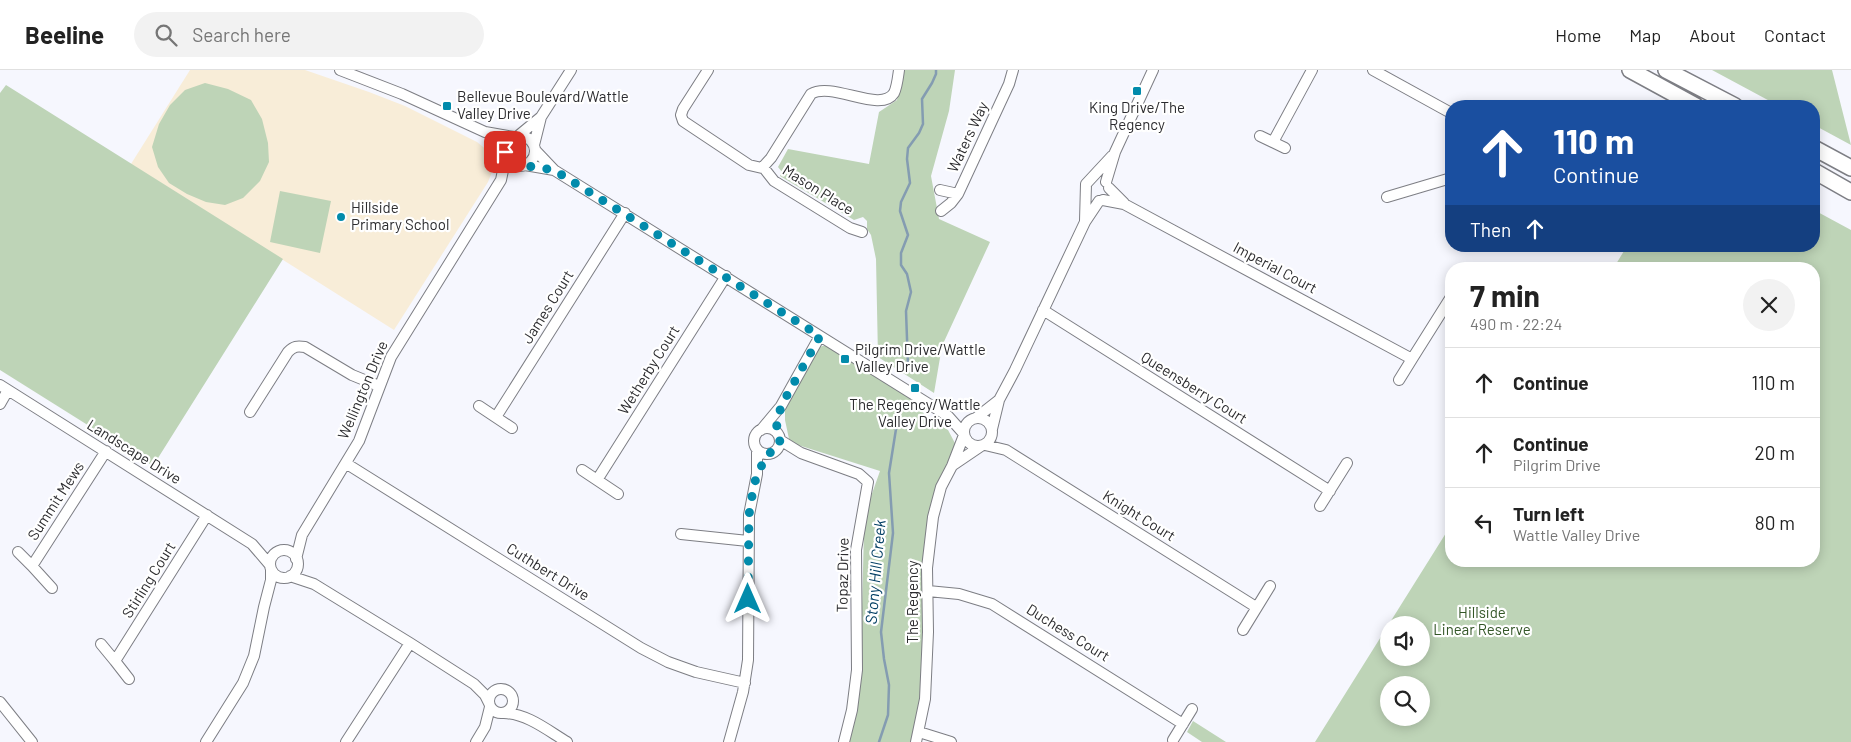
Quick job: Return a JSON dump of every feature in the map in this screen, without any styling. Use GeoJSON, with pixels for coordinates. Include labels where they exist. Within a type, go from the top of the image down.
{"type":"FeatureCollection","features":[{"type":"Feature","properties":{"kind":"highway"},"geometry":{"type":"LineString","coordinates":[[1630,70],[1685,100]]}},
{"type":"Feature","properties":{"kind":"highway"},"geometry":{"type":"LineString","coordinates":[[1666,70],[1723,100]]}},
{"type":"Feature","properties":{"kind":"highway"},"geometry":{"type":"LineString","coordinates":[[1820,151],[1851,168]]}},
{"type":"Feature","properties":{"kind":"highway"},"geometry":{"type":"LineString","coordinates":[[1820,174],[1851,192]]}},
{"type":"Feature","properties":{"kind":"street"},"geometry":{"type":"LineString","coordinates":[[340,70],[402,94],[485,132],[527,138],[554,170],[948,416],[964,435],[968,443],[972,445],[983,445],[990,439],[999,400],[1085,222],[1101,200],[1108,195],[1108,185],[1116,152],[1153,70]]}},
{"type":"Feature","properties":{"kind":"street"},"geometry":{"type":"LineString","coordinates":[[505,154],[507,143],[541,117],[571,70]]}},
{"type":"Feature","properties":{"kind":"street"},"geometry":{"type":"LineString","coordinates":[[708,70],[683,109],[681,115],[683,122],[749,165],[757,167],[764,167],[771,158],[811,94],[823,89],[874,100],[885,100],[894,94],[899,70]]}},
{"type":"Feature","properties":{"kind":"street","name":"Waters Way"},"geometry":{"type":"LineString","coordinates":[[941,211],[958,194],[1009,84],[1013,70]]}},
{"type":"Feature","properties":{"kind":"street"},"geometry":{"type":"LineString","coordinates":[[1273,142],[1312,70]]}},
{"type":"Feature","properties":{"kind":"street"},"geometry":{"type":"LineString","coordinates":[[1372,70],[1445,110]]}},
{"type":"Feature","properties":{"kind":"street"},"geometry":{"type":"LineString","coordinates":[[523,166],[532,159],[541,117]]}},
{"type":"Feature","properties":{"kind":"street"},"geometry":{"type":"LineString","coordinates":[[485,132],[510,162],[523,166],[554,170]]}},
{"type":"Feature","properties":{"kind":"street"},"geometry":{"type":"LineString","coordinates":[[1260,136],[1285,148]]}},
{"type":"Feature","properties":{"kind":"street"},"geometry":{"type":"LineString","coordinates":[[1085,222],[1086,184],[1116,152]]}},
{"type":"Feature","properties":{"kind":"street","name":"Wellington Drive"},"geometry":{"type":"LineString","coordinates":[[282,550],[302,535],[347,464],[367,423],[391,357],[501,180],[505,154]]}},
{"type":"Feature","properties":{"kind":"street","name":"Wellington Drive"},"geometry":{"type":"LineString","coordinates":[[501,180],[523,166]]}},
{"type":"Feature","properties":{"kind":"street","name":"Mason Place"},"geometry":{"type":"LineString","coordinates":[[764,167],[774,180],[850,228],[862,232]]}},
{"type":"Feature","properties":{"kind":"street"},"geometry":{"type":"LineString","coordinates":[[1092,179],[1100,178],[1108,185]]}},
{"type":"Feature","properties":{"kind":"street"},"geometry":{"type":"LineString","coordinates":[[1387,197],[1445,180]]}},
{"type":"Feature","properties":{"kind":"street","name":"Imperial Court"},"geometry":{"type":"LineString","coordinates":[[1108,185],[1124,204]]}},
{"type":"Feature","properties":{"kind":"street"},"geometry":{"type":"LineString","coordinates":[[940,190],[958,194]]}},
{"type":"Feature","properties":{"kind":"street"},"geometry":{"type":"LineString","coordinates":[[1086,194],[1091,200],[1101,200]]}},
{"type":"Feature","properties":{"kind":"street","name":"Imperial Court"},"geometry":{"type":"LineString","coordinates":[[1101,200],[1124,204],[1412,359]]}},
{"type":"Feature","properties":{"kind":"street","name":"James Court"},"geometry":{"type":"LineString","coordinates":[[496,417],[625,213]]}},
{"type":"Feature","properties":{"kind":"street","name":"Wetherby Court"},"geometry":{"type":"LineString","coordinates":[[597,480],[726,276]]}},
{"type":"Feature","properties":{"kind":"street"},"geometry":{"type":"LineString","coordinates":[[1399,380],[1445,307]]}},
{"type":"Feature","properties":{"kind":"street","name":"Queensberry Court"},"geometry":{"type":"LineString","coordinates":[[1043,310],[1330,491]]}},
{"type":"Feature","properties":{"kind":"street"},"geometry":{"type":"LineString","coordinates":[[729,742],[738,717],[745,683],[748,639],[749,515],[757,474],[757,449],[754,438],[781,406],[820,336]]}},
{"type":"Feature","properties":{"kind":"street"},"geometry":{"type":"LineString","coordinates":[[250,412],[292,347],[305,347],[352,376],[379,386]]}},
{"type":"Feature","properties":{"kind":"street"},"geometry":{"type":"LineString","coordinates":[[0,404],[4,387]]}},
{"type":"Feature","properties":{"kind":"street","name":"Landscape Drive"},"geometry":{"type":"LineString","coordinates":[[4,387],[252,544],[271,568]]}},
{"type":"Feature","properties":{"kind":"street"},"geometry":{"type":"LineString","coordinates":[[964,435],[966,425],[999,400]]}},
{"type":"Feature","properties":{"kind":"street"},"geometry":{"type":"LineString","coordinates":[[479,406],[512,428]]}},
{"type":"Feature","properties":{"kind":"street"},"geometry":{"type":"LineString","coordinates":[[757,474],[772,452],[778,436],[781,406]]}},
{"type":"Feature","properties":{"kind":"street"},"geometry":{"type":"LineString","coordinates":[[948,416],[984,419],[992,430]]}},
{"type":"Feature","properties":{"kind":"street"},"geometry":{"type":"LineString","coordinates":[[761,430],[769,428],[778,436]]}},
{"type":"Feature","properties":{"kind":"street","name":"Knight Court"},"geometry":{"type":"LineString","coordinates":[[992,430],[1006,450]]}},
{"type":"Feature","properties":{"kind":"street","name":"The Regency"},"geometry":{"type":"LineString","coordinates":[[918,737],[925,699],[927,668],[928,544],[932,517],[941,487],[952,466],[964,435]]}},
{"type":"Feature","properties":{"kind":"street","name":"Topaz Drive"},"geometry":{"type":"LineString","coordinates":[[778,436],[801,453],[859,474],[868,482],[856,550],[857,670],[852,710],[844,742]]}},
{"type":"Feature","properties":{"kind":"street","name":"Knight Court"},"geometry":{"type":"LineString","coordinates":[[983,445],[1006,450],[1256,607]]}},
{"type":"Feature","properties":{"kind":"street","name":"The Regency"},"geometry":{"type":"LineString","coordinates":[[952,466],[983,445]]}},
{"type":"Feature","properties":{"kind":"street"},"geometry":{"type":"LineString","coordinates":[[757,449],[764,454],[772,452]]}},
{"type":"Feature","properties":{"kind":"street","name":"Summit Mews"},"geometry":{"type":"LineString","coordinates":[[32,566],[106,451]]}},
{"type":"Feature","properties":{"kind":"street","name":"Topaz Drive"},"geometry":{"type":"LineString","coordinates":[[772,452],[801,453]]}},
{"type":"Feature","properties":{"kind":"street"},"geometry":{"type":"LineString","coordinates":[[1320,506],[1347,463]]}},
{"type":"Feature","properties":{"kind":"street","name":"Cuthbert Drive"},"geometry":{"type":"LineString","coordinates":[[347,464],[641,648],[682,667],[745,683]]}},
{"type":"Feature","properties":{"kind":"street"},"geometry":{"type":"LineString","coordinates":[[582,470],[618,494]]}},
{"type":"Feature","properties":{"kind":"street","name":"Stirling Court"},"geometry":{"type":"LineString","coordinates":[[115,660],[207,515]]}},
{"type":"Feature","properties":{"kind":"street"},"geometry":{"type":"LineString","coordinates":[[680,534],[748,541]]}},
{"type":"Feature","properties":{"kind":"street","name":"Wellington Drive"},"geometry":{"type":"LineString","coordinates":[[297,560],[302,535]]}},
{"type":"Feature","properties":{"kind":"street","name":"Landscape Drive"},"geometry":{"type":"LineString","coordinates":[[252,544],[282,550]]}},
{"type":"Feature","properties":{"kind":"street"},"geometry":{"type":"LineString","coordinates":[[206,742],[242,683],[254,656],[271,580],[271,558],[282,550],[291,552],[314,584]]}},
{"type":"Feature","properties":{"kind":"street","name":"Summit Mews"},"geometry":{"type":"LineString","coordinates":[[18,552],[52,588]]}},
{"type":"Feature","properties":{"kind":"street"},"geometry":{"type":"LineString","coordinates":[[268,593],[276,584],[296,570],[297,560]]}},
{"type":"Feature","properties":{"kind":"street"},"geometry":{"type":"LineString","coordinates":[[271,568],[278,576],[314,584],[410,643],[474,684],[485,695],[493,710],[502,713],[514,713],[531,720],[567,742]]}},
{"type":"Feature","properties":{"kind":"street"},"geometry":{"type":"LineString","coordinates":[[1242,630],[1270,586]]}},
{"type":"Feature","properties":{"kind":"street","name":"Duchess Court"},"geometry":{"type":"LineString","coordinates":[[928,591],[959,594],[992,604],[1183,724]]}},
{"type":"Feature","properties":{"kind":"street"},"geometry":{"type":"LineString","coordinates":[[346,742],[410,643]]}},
{"type":"Feature","properties":{"kind":"street"},"geometry":{"type":"LineString","coordinates":[[102,644],[129,679]]}},
{"type":"Feature","properties":{"kind":"street"},"geometry":{"type":"LineString","coordinates":[[474,684],[509,693],[531,720]]}},
{"type":"Feature","properties":{"kind":"street"},"geometry":{"type":"LineString","coordinates":[[476,742],[485,727],[490,696],[498,690]]}},
{"type":"Feature","properties":{"kind":"street"},"geometry":{"type":"LineString","coordinates":[[485,727],[512,706],[513,700]]}},
{"type":"Feature","properties":{"kind":"street"},"geometry":{"type":"LineString","coordinates":[[0,702],[32,742]]}},
{"type":"Feature","properties":{"kind":"street"},"geometry":{"type":"LineString","coordinates":[[1173,740],[1192,709]]}},
{"type":"Feature","properties":{"kind":"street"},"geometry":{"type":"LineString","coordinates":[[918,737],[951,742]]}},
{"type":"Feature","properties":{"kind":"shaded area","name":"Hillside Primary School"},"geometry":{"type":"Polygon","coordinates":[[[190,70],[305,70],[405,106],[477,142],[493,155],[496,162],[488,182],[394,330],[131,164],[190,70]]]}},
{"type":"Feature","properties":{"kind":"green space"},"geometry":{"type":"Polygon","coordinates":[[[903,70],[955,70],[949,111],[931,176],[939,219],[990,242],[942,346],[934,393],[878,357],[876,259],[871,235],[867,229],[867,221],[863,217],[854,220],[780,176],[782,172],[778,167],[788,149],[869,164],[879,112],[897,100],[903,70]]]}},
{"type":"Feature","properties":{"kind":"green space"},"geometry":{"type":"Polygon","coordinates":[[[1712,70],[1832,70],[1851,145],[1820,128],[1820,100],[1768,100],[1712,70]]]}},
{"type":"Feature","properties":{"kind":"green space"},"geometry":{"type":"Polygon","coordinates":[[[205,83],[228,89],[251,100],[262,119],[268,143],[269,162],[260,181],[243,198],[225,205],[206,202],[187,194],[169,183],[158,167],[152,147],[159,124],[170,105],[185,90],[205,83]]]}},
{"type":"Feature","properties":{"kind":"green space"},"geometry":{"type":"Polygon","coordinates":[[[6,85],[283,259],[153,466],[0,370],[0,93],[6,85]]]}},
{"type":"Feature","properties":{"kind":"green space"},"geometry":{"type":"Polygon","coordinates":[[[280,191],[331,201],[320,253],[270,242],[280,191]]]}},
{"type":"Feature","properties":{"kind":"green space","name":"Hillside Linear Reserve"},"geometry":{"type":"Polygon","coordinates":[[[1820,213],[1851,230],[1851,742],[1315,742],[1380,638],[1380,666],[1430,666],[1430,616],[1394,616],[1445,535],[1445,567],[1820,567],[1820,262],[1617,262],[1623,252],[1820,252],[1820,213]]]}},
{"type":"Feature","properties":{"kind":"green space"},"geometry":{"type":"Polygon","coordinates":[[[822,346],[832,346],[905,393],[927,417],[948,430],[957,447],[937,488],[931,505],[926,533],[923,571],[921,676],[913,742],[849,742],[860,689],[864,530],[868,505],[880,471],[798,445],[789,439],[785,420],[785,408],[815,351],[822,346]]]}},
{"type":"Feature","properties":{"kind":"green space"},"geometry":{"type":"Polygon","coordinates":[[[1193,721],[1226,742],[1202,742],[1187,732],[1193,721]]]}},
{"type":"Feature","properties":{"kind":"waterway","name":"Stony Hill Creek"},"geometry":{"type":"LineString","coordinates":[[906,372],[908,366],[906,311],[911,292],[907,274],[901,265],[901,253],[908,235],[900,211],[901,202],[910,183],[907,159],[908,148],[923,124],[922,99],[932,83],[936,70]]}},
{"type":"Feature","properties":{"kind":"waterway","name":"Stony Hill Creek"},"geometry":{"type":"LineString","coordinates":[[879,742],[888,715],[889,685],[881,632],[893,533],[889,473],[900,404]]}},
{"type":"Feature","properties":{"kind":"place","name":"King Drive/The Regency"},"geometry":{"type":"Point","coordinates":[1137,91]}},
{"type":"Feature","properties":{"kind":"place","name":"Bellevue Boulevard/Wattle Valley Drive"},"geometry":{"type":"Point","coordinates":[447,106]}},
{"type":"Feature","properties":{"kind":"place","name":"Hillside Primary School"},"geometry":{"type":"Point","coordinates":[341,217]}},
{"type":"Feature","properties":{"kind":"place","name":"Pilgrim Drive/Wattle Valley Drive"},"geometry":{"type":"Point","coordinates":[845,359]}},
{"type":"Feature","properties":{"kind":"place","name":"The Regency/Wattle Valley Drive"},"geometry":{"type":"Point","coordinates":[915,388]}},
{"type":"Feature","properties":{"kind":"route"},"geometry":{"type":"LineString","coordinates":[[505,152],[510,162],[518,166],[525,165],[554,170],[820,336],[781,406],[776,432],[780,440],[778,448],[768,454],[757,474],[749,515],[748,599]]}}]}
